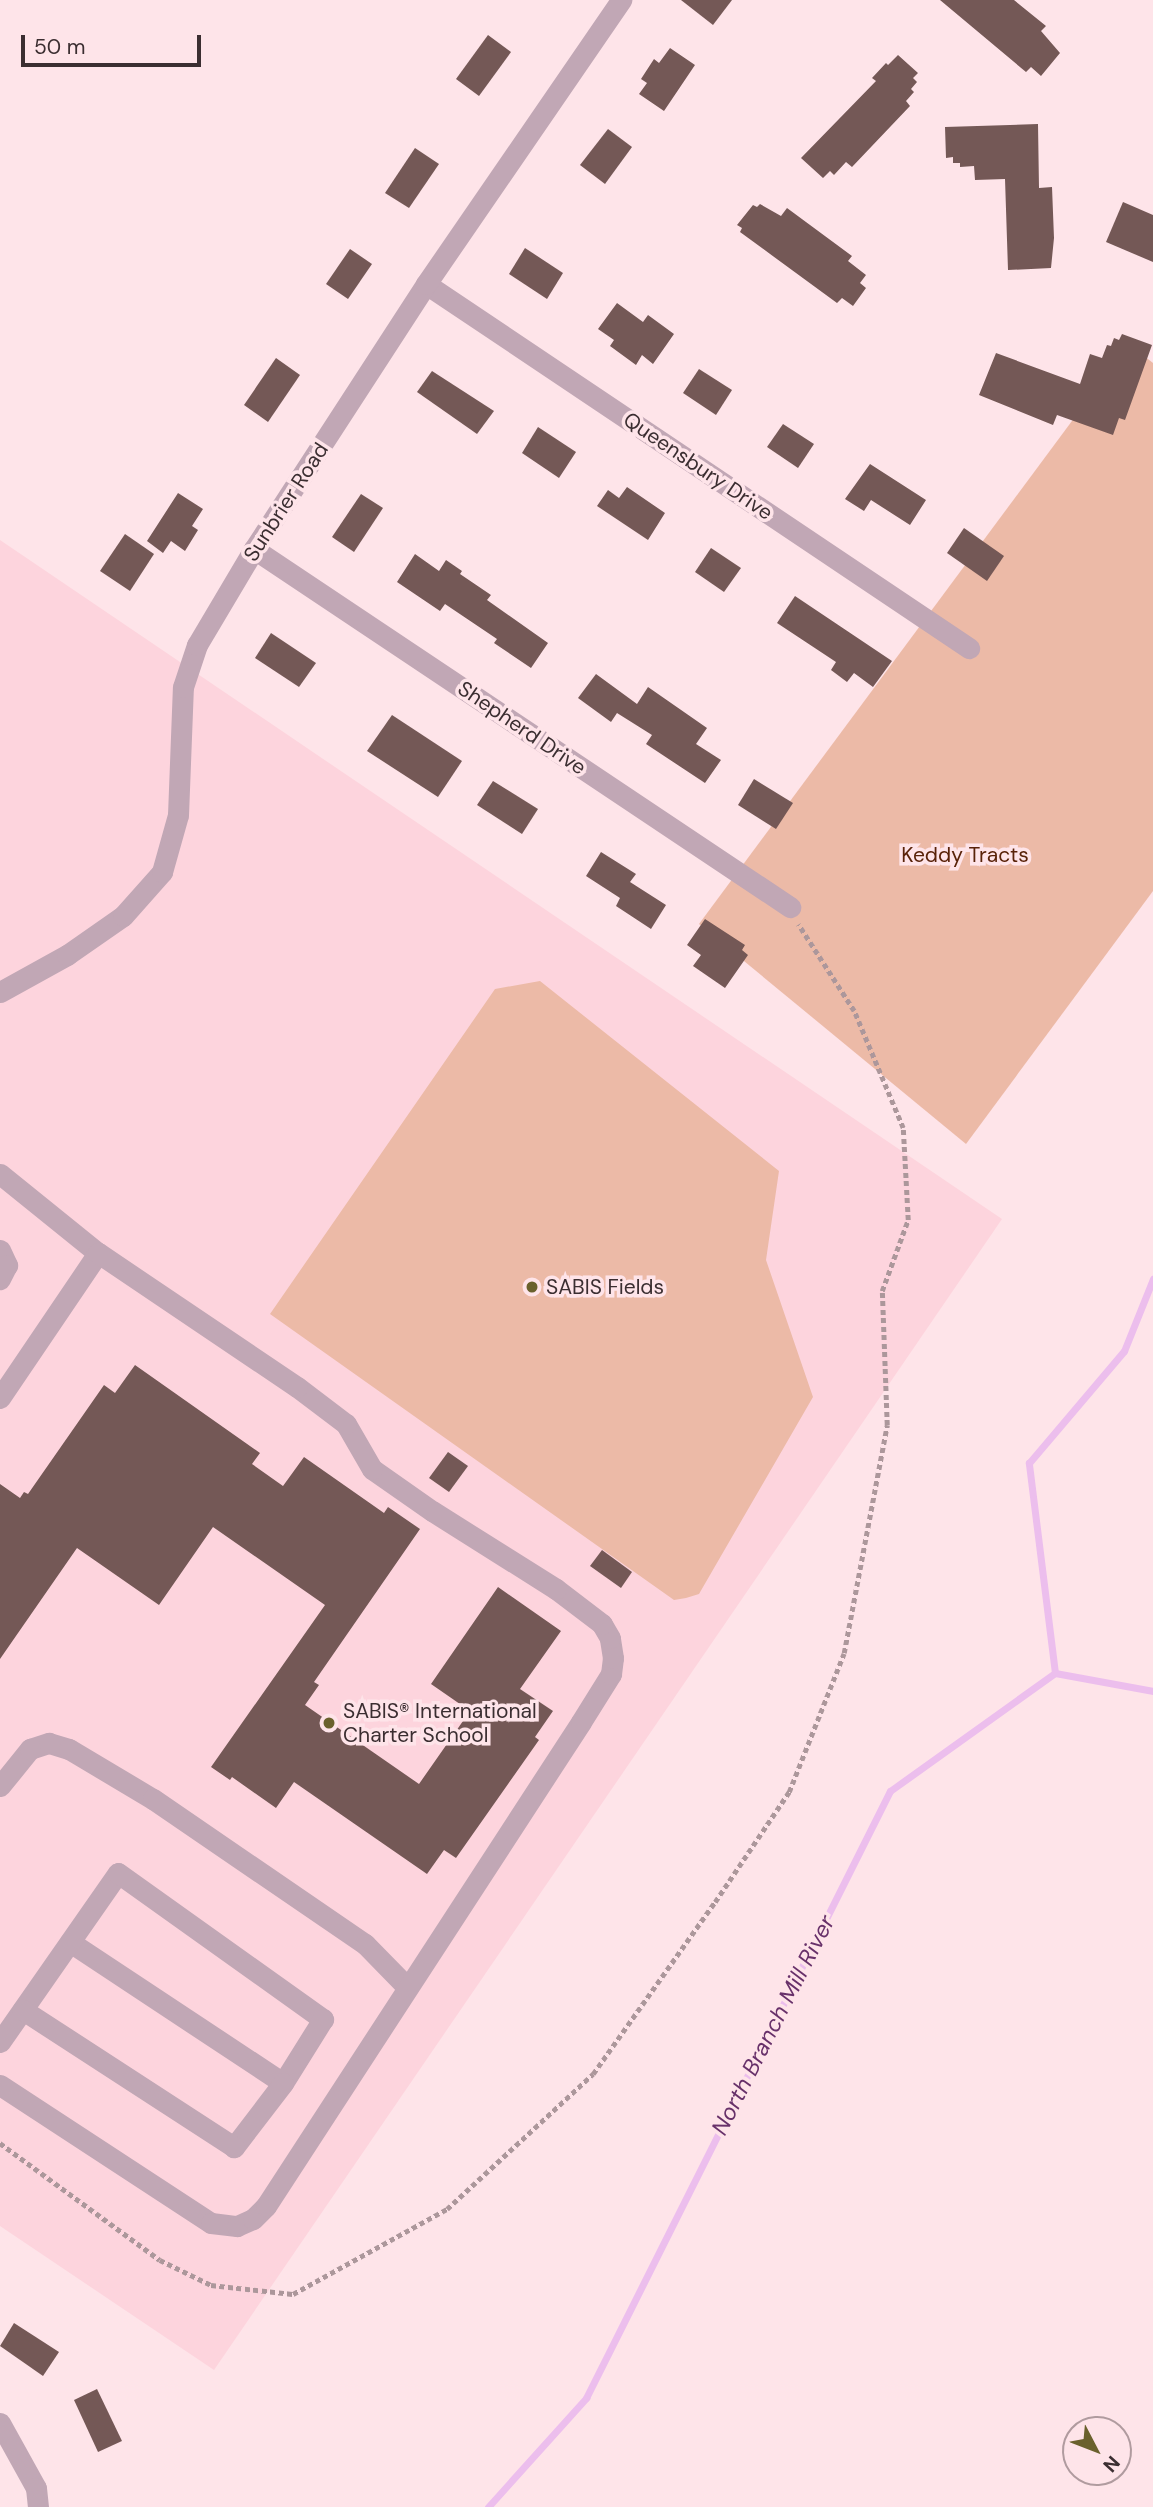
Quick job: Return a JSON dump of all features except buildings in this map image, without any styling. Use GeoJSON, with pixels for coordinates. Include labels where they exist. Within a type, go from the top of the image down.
{"type":"FeatureCollection","features":[{"type":"Feature","properties":{"kind":"street","name":"Sunbrier Road"},"geometry":{"type":"LineString","coordinates":[[0,992],[67,955],[123,916],[162,872],[178,815],[183,687],[197,645],[254,549],[426,284],[621,0]]}},
{"type":"Feature","properties":{"kind":"street","name":"Queensbury Drive"},"geometry":{"type":"LineString","coordinates":[[426,284],[969,648]]}},
{"type":"Feature","properties":{"kind":"street","name":"Shepherd Drive"},"geometry":{"type":"LineString","coordinates":[[254,549],[790,907]]}},
{"type":"Feature","properties":{"kind":"street"},"geometry":{"type":"LineString","coordinates":[[0,1174],[98,1253],[297,1387],[346,1424],[372,1469],[432,1511],[556,1589],[601,1624],[612,1648],[611,1674],[266,2206],[253,2219],[237,2225],[211,2223],[0,2085]]}},
{"type":"Feature","properties":{"kind":"street"},"geometry":{"type":"LineString","coordinates":[[0,1250],[7,1265],[0,1279]]}},
{"type":"Feature","properties":{"kind":"street"},"geometry":{"type":"LineString","coordinates":[[0,1398],[98,1253]]}},
{"type":"Feature","properties":{"kind":"street"},"geometry":{"type":"LineString","coordinates":[[0,1786],[30,1749],[49,1743],[69,1749],[152,1799],[365,1944],[407,1987]]}},
{"type":"Feature","properties":{"kind":"street"},"geometry":{"type":"LineString","coordinates":[[0,2042],[118,1873],[323,2019],[283,2082],[234,2147],[23,2010]]}},
{"type":"Feature","properties":{"kind":"street"},"geometry":{"type":"LineString","coordinates":[[70,1942],[283,2082]]}},
{"type":"Feature","properties":{"kind":"street"},"geometry":{"type":"LineString","coordinates":[[0,2423],[36,2488],[38,2507]]}},
{"type":"Feature","properties":{"kind":"path"},"geometry":{"type":"LineString","coordinates":[[0,2143],[160,2260],[211,2284],[293,2294],[447,2209],[593,2074],[789,1792],[844,1653],[887,1425],[882,1292],[908,1220],[903,1128],[854,1011],[803,937],[790,907]]}},
{"type":"Feature","properties":{"kind":"shaded area","name":"SABIS® International Charter School"},"geometry":{"type":"Polygon","coordinates":[[[0,540],[1002,1219],[214,2370],[0,2226],[0,540]]]}},
{"type":"Feature","properties":{"kind":"green space","name":"Keddy Tracts"},"geometry":{"type":"Polygon","coordinates":[[[1129,344],[1153,363],[1153,891],[966,1144],[699,924],[1129,344]]]}},
{"type":"Feature","properties":{"kind":"green space","name":"SABIS Fields"},"geometry":{"type":"Polygon","coordinates":[[[540,981],[779,1171],[766,1260],[813,1397],[699,1594],[686,1598],[674,1600],[270,1314],[495,989],[540,981]]]}},
{"type":"Feature","properties":{"kind":"waterway"},"geometry":{"type":"LineString","coordinates":[[1055,1673],[1029,1463],[1124,1351],[1153,1279]]}},
{"type":"Feature","properties":{"kind":"waterway","name":"North Branch Mill River"},"geometry":{"type":"LineString","coordinates":[[488,2507],[586,2398],[890,1791],[1055,1673],[1153,1691]]}},
{"type":"Feature","properties":{"kind":"place","name":"SABIS Fields"},"geometry":{"type":"Point","coordinates":[532,1287]}},
{"type":"Feature","properties":{"kind":"place","name":"SABIS® International Charter School"},"geometry":{"type":"Point","coordinates":[329,1723]}}]}
